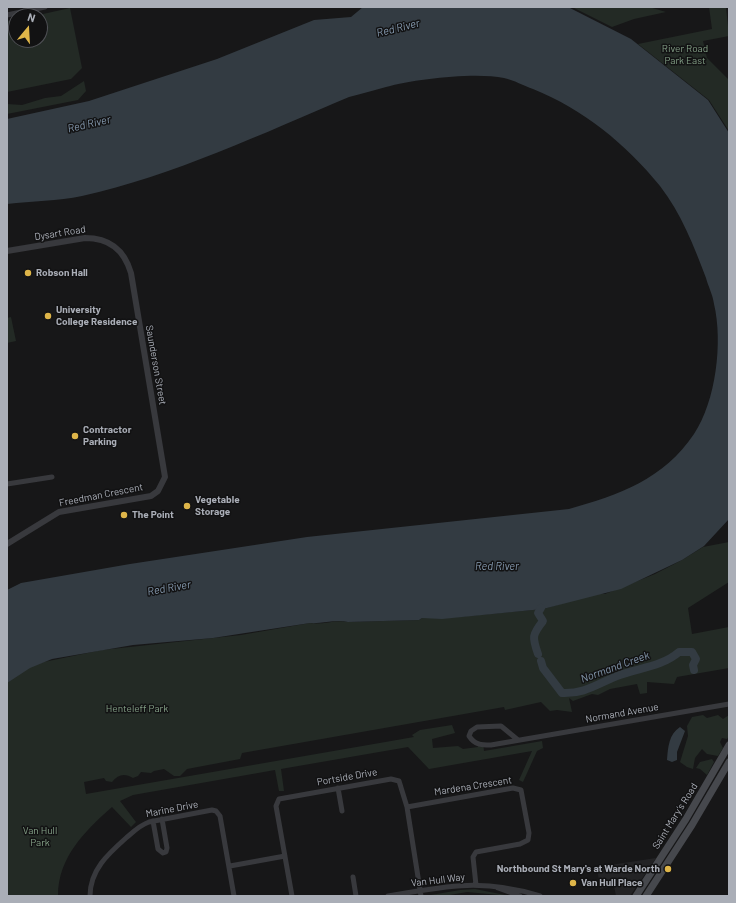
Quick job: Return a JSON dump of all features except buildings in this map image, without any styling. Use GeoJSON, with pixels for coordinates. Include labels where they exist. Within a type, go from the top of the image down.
{"type":"FeatureCollection","features":[{"type":"Feature","properties":{"kind":"main road","name":"Saint Mary’s Road"},"geometry":{"type":"LineString","coordinates":[[636,896],[686,819],[729,745]]}},
{"type":"Feature","properties":{"kind":"main road","name":"Saint Mary’s Road"},"geometry":{"type":"LineString","coordinates":[[646,896],[692,825],[729,762]]}},
{"type":"Feature","properties":{"kind":"street"},"geometry":{"type":"LineString","coordinates":[[7,15],[45,7]]}},
{"type":"Feature","properties":{"kind":"street","name":"Dysart Road"},"geometry":{"type":"LineString","coordinates":[[7,252],[85,238],[96,238],[115,246]]}},
{"type":"Feature","properties":{"kind":"street","name":"Saunderson Street"},"geometry":{"type":"LineString","coordinates":[[115,246],[125,258],[131,273],[164,471],[163,484],[158,491]]}},
{"type":"Feature","properties":{"kind":"street"},"geometry":{"type":"LineString","coordinates":[[7,484],[52,477]]}},
{"type":"Feature","properties":{"kind":"street","name":"Freedman Crescent"},"geometry":{"type":"LineString","coordinates":[[7,544],[59,512],[145,497],[158,491]]}},
{"type":"Feature","properties":{"kind":"street","name":"Normand Avenue"},"geometry":{"type":"LineString","coordinates":[[518,740],[501,726],[477,727],[471,731],[470,736],[473,742],[479,745],[491,745],[729,704]]}},
{"type":"Feature","properties":{"kind":"street","name":"Portside Drive"},"geometry":{"type":"LineString","coordinates":[[292,896],[276,806],[279,799],[396,779],[401,784],[407,807],[420,893]]}},
{"type":"Feature","properties":{"kind":"street"},"geometry":{"type":"LineString","coordinates":[[338,788],[342,812]]}},
{"type":"Feature","properties":{"kind":"street","name":"Mardena Crescent"},"geometry":{"type":"LineString","coordinates":[[407,807],[513,788],[521,790],[530,833],[528,840],[520,844],[476,852],[473,856],[476,885]]}},
{"type":"Feature","properties":{"kind":"street","name":"Marine Drive"},"geometry":{"type":"LineString","coordinates":[[90,896],[93,878],[108,854],[140,825],[162,819],[216,811],[220,816],[230,866],[234,896]]}},
{"type":"Feature","properties":{"kind":"street"},"geometry":{"type":"LineString","coordinates":[[153,821],[158,849],[163,853],[166,852],[167,848],[162,819]]}},
{"type":"Feature","properties":{"kind":"street"},"geometry":{"type":"LineString","coordinates":[[230,866],[285,856]]}},
{"type":"Feature","properties":{"kind":"street"},"geometry":{"type":"LineString","coordinates":[[353,877],[356,896]]}},
{"type":"Feature","properties":{"kind":"street","name":"Van Hull Way"},"geometry":{"type":"LineString","coordinates":[[388,896],[420,893],[454,885],[511,888],[540,896]]}},
{"type":"Feature","properties":{"kind":"street","name":"Van Hull Way"},"geometry":{"type":"LineString","coordinates":[[490,886],[520,896]]}},
{"type":"Feature","properties":{"kind":"shaded area"},"geometry":{"type":"Polygon","coordinates":[[[656,858],[630,896],[616,896],[614,886],[600,889],[597,867],[656,858]]]}},
{"type":"Feature","properties":{"kind":"green space"},"geometry":{"type":"Polygon","coordinates":[[[572,7],[649,7],[666,12],[634,19],[612,27],[572,7]]]}},
{"type":"Feature","properties":{"kind":"green space","name":"River Road Park East"},"geometry":{"type":"Polygon","coordinates":[[[709,7],[726,7],[729,36],[703,41],[707,58],[729,80],[729,131],[709,100],[638,44],[712,29],[709,7]]]}},
{"type":"Feature","properties":{"kind":"green space"},"geometry":{"type":"Polygon","coordinates":[[[70,8],[82,68],[71,79],[7,92],[7,21],[8,48],[48,48],[48,13],[70,8]]]}},
{"type":"Feature","properties":{"kind":"green space"},"geometry":{"type":"Polygon","coordinates":[[[84,81],[86,91],[78,100],[7,114],[7,104],[22,105],[45,98],[61,96],[84,81]]]}},
{"type":"Feature","properties":{"kind":"green space"},"geometry":{"type":"Polygon","coordinates":[[[11,317],[16,341],[7,343],[7,318],[11,317]]]}},
{"type":"Feature","properties":{"kind":"green space","name":"Henteleff Park"},"geometry":{"type":"Polygon","coordinates":[[[729,542],[729,582],[688,608],[692,634],[729,627],[729,668],[677,677],[674,684],[647,682],[647,693],[640,694],[637,684],[610,689],[598,695],[592,694],[573,701],[569,698],[572,712],[557,710],[550,711],[541,702],[505,710],[504,707],[242,753],[240,759],[187,769],[180,776],[174,776],[164,769],[151,773],[141,772],[138,776],[133,778],[127,775],[122,775],[117,777],[112,782],[106,781],[104,778],[84,782],[86,794],[414,737],[412,735],[420,730],[452,725],[455,733],[432,739],[433,748],[458,746],[463,749],[478,747],[478,741],[483,743],[484,751],[542,741],[543,748],[537,751],[523,782],[519,780],[532,751],[429,769],[408,747],[281,769],[284,791],[279,791],[275,770],[133,795],[120,801],[136,822],[131,827],[112,807],[102,816],[83,835],[68,857],[59,882],[58,896],[7,896],[7,678],[34,664],[102,650],[241,635],[310,623],[339,621],[419,620],[422,618],[457,617],[543,609],[598,593],[605,594],[655,574],[703,547],[729,542]]]}},
{"type":"Feature","properties":{"kind":"green space"},"geometry":{"type":"Polygon","coordinates":[[[703,715],[707,718],[718,715],[723,719],[729,715],[729,736],[727,739],[722,738],[720,742],[723,748],[718,756],[707,754],[702,749],[695,758],[693,769],[680,762],[688,736],[687,726],[692,717],[703,715]]]}},
{"type":"Feature","properties":{"kind":"green space"},"geometry":{"type":"Polygon","coordinates":[[[712,759],[714,762],[707,775],[700,769],[696,768],[700,762],[712,759]]]}},
{"type":"Feature","properties":{"kind":"green space"},"geometry":{"type":"Polygon","coordinates":[[[475,889],[510,896],[467,892],[444,896],[425,896],[460,890],[475,889]]]}},
{"type":"Feature","properties":{"kind":"water","name":"Red River"},"geometry":{"type":"Polygon","coordinates":[[[363,7],[568,7],[631,39],[708,100],[729,133],[729,519],[704,546],[682,560],[621,589],[543,609],[442,619],[422,618],[419,620],[339,621],[310,623],[213,638],[133,645],[52,659],[30,668],[7,683],[7,590],[21,583],[130,564],[307,537],[569,509],[623,491],[654,474],[669,463],[682,450],[702,420],[708,405],[716,371],[718,336],[717,319],[713,297],[692,242],[668,196],[633,156],[586,117],[551,97],[508,79],[492,76],[462,76],[428,79],[398,84],[349,97],[251,139],[150,177],[73,198],[7,204],[7,119],[89,101],[217,59],[314,20],[351,17],[363,7]]]}},
{"type":"Feature","properties":{"kind":"water"},"geometry":{"type":"Polygon","coordinates":[[[680,727],[685,731],[677,752],[677,760],[672,762],[667,760],[671,737],[680,727]]]}},
{"type":"Feature","properties":{"kind":"waterway","name":"Normand Creek"},"geometry":{"type":"LineString","coordinates":[[538,654],[534,636],[543,621],[538,613],[541,608]]}},
{"type":"Feature","properties":{"kind":"waterway","name":"Normand Creek"},"geometry":{"type":"LineString","coordinates":[[541,661],[543,668],[562,693],[585,690],[620,675],[659,664],[673,657],[679,652],[692,652],[696,659],[693,665],[694,670]]}},
{"type":"Feature","properties":{"kind":"place","name":"Robson Hall"},"geometry":{"type":"Point","coordinates":[28,273]}},
{"type":"Feature","properties":{"kind":"place","name":"University College Residence"},"geometry":{"type":"Point","coordinates":[48,316]}},
{"type":"Feature","properties":{"kind":"place","name":"Contractor Parking"},"geometry":{"type":"Point","coordinates":[75,436]}},
{"type":"Feature","properties":{"kind":"place","name":"Vegetable Storage"},"geometry":{"type":"Point","coordinates":[187,506]}},
{"type":"Feature","properties":{"kind":"place","name":"The Point"},"geometry":{"type":"Point","coordinates":[124,515]}},
{"type":"Feature","properties":{"kind":"place","name":"Northbound St Mary's at Warde North"},"geometry":{"type":"Point","coordinates":[668,869]}},
{"type":"Feature","properties":{"kind":"place","name":"Van Hull Place"},"geometry":{"type":"Point","coordinates":[573,883]}},
{"type":"Feature","properties":{"kind":"park label","name":"Van Hull Park"},"geometry":{"type":"Point","coordinates":[40,836]}}]}
